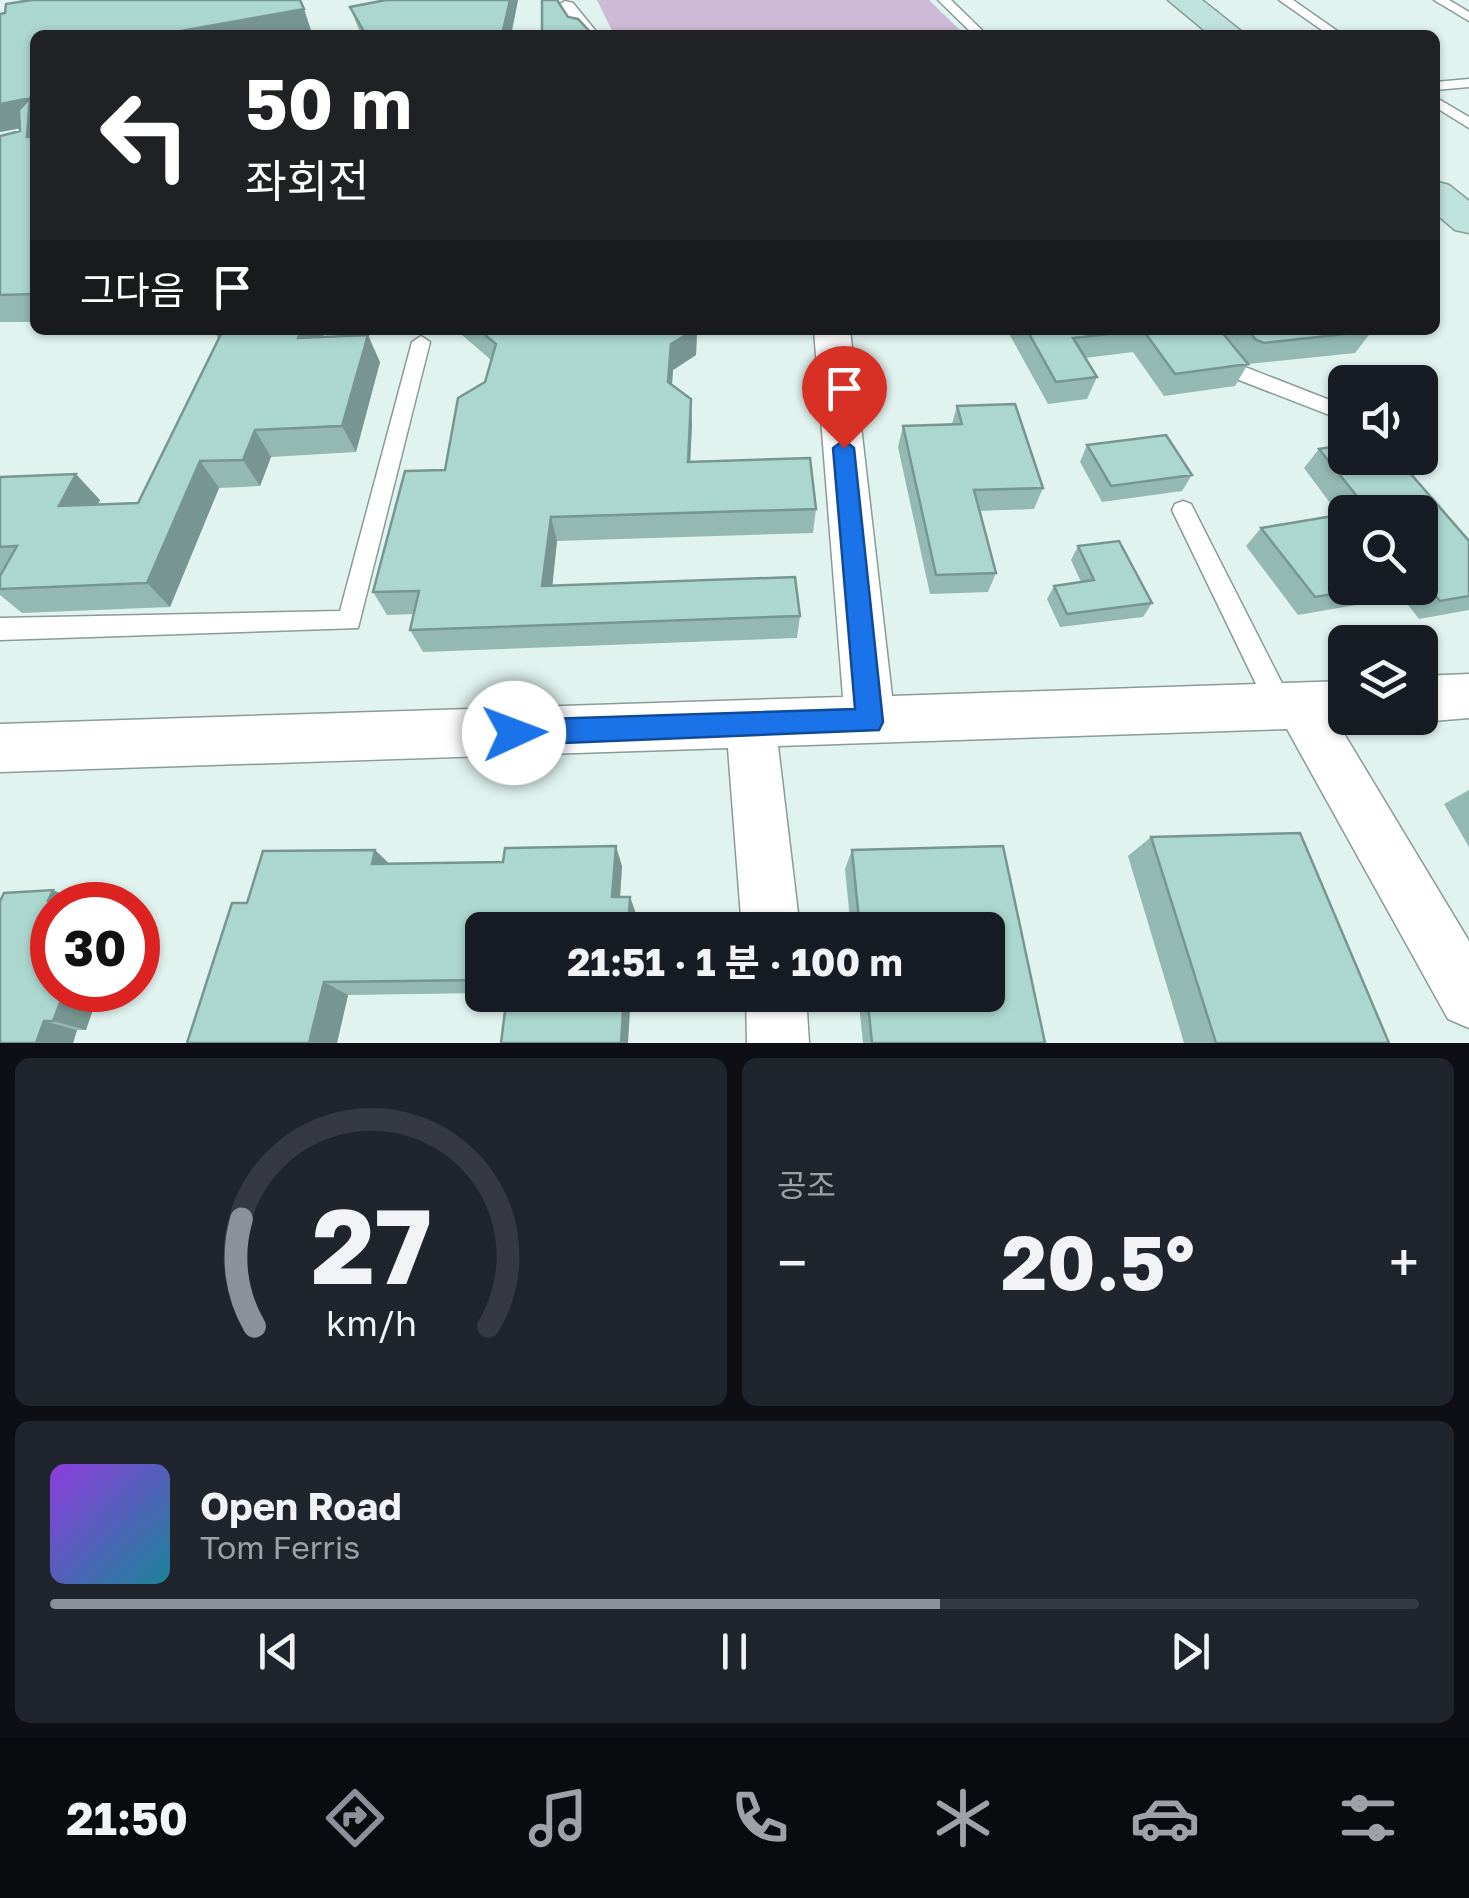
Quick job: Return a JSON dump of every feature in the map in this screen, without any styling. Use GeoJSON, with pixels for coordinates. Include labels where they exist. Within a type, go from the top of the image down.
{"type":"FeatureCollection","features":[{"type":"Feature","properties":{"kind":"main road"},"geometry":{"type":"LineString","coordinates":[[1183,0],[1223,30]]}},
{"type":"Feature","properties":{"kind":"main road"},"geometry":{"type":"LineString","coordinates":[[1440,197],[1469,221]]}},
{"type":"Feature","properties":{"kind":"street"},"geometry":{"type":"LineString","coordinates":[[566,8],[583,30]]}},
{"type":"Feature","properties":{"kind":"street"},"geometry":{"type":"LineString","coordinates":[[832,335],[870,722]]}},
{"type":"Feature","properties":{"kind":"street"},"geometry":{"type":"LineString","coordinates":[[1438,698],[1469,696]]}},
{"type":"Feature","properties":{"kind":"street"},"geometry":{"type":"LineString","coordinates":[[0,748],[1309,706],[1469,998]]}},
{"type":"Feature","properties":{"kind":"street"},"geometry":{"type":"LineString","coordinates":[[751,726],[769,912]]}},
{"type":"Feature","properties":{"kind":"street"},"geometry":{"type":"LineString","coordinates":[[777,1012],[778,1043]]}},
{"type":"Feature","properties":{"kind":"lane"},"geometry":{"type":"LineString","coordinates":[[944,0],[976,30]]}},
{"type":"Feature","properties":{"kind":"lane"},"geometry":{"type":"LineString","coordinates":[[1285,0],[1330,30]]}},
{"type":"Feature","properties":{"kind":"lane"},"geometry":{"type":"LineString","coordinates":[[1440,0],[1469,17]]}},
{"type":"Feature","properties":{"kind":"lane"},"geometry":{"type":"LineString","coordinates":[[1440,86],[1469,83]]}},
{"type":"Feature","properties":{"kind":"lane"},"geometry":{"type":"LineString","coordinates":[[1440,104],[1469,124]]}},
{"type":"Feature","properties":{"kind":"lane"},"geometry":{"type":"LineString","coordinates":[[1207,335],[1233,370],[1328,407]]}},
{"type":"Feature","properties":{"kind":"lane"},"geometry":{"type":"LineString","coordinates":[[0,629],[349,622],[421,342]]}},
{"type":"Feature","properties":{"kind":"lane"},"geometry":{"type":"LineString","coordinates":[[1183,510],[1309,706]]}},
{"type":"Feature","properties":{"kind":"shaded area"},"geometry":{"type":"Polygon","coordinates":[[[597,0],[929,0],[960,30],[612,30],[597,0]]]}},
{"type":"Feature","properties":{"kind":"building"},"geometry":{"type":"Polygon","coordinates":[[[31,0],[300,0],[304,9],[187,30],[30,30],[30,98],[0,104],[0,14],[5,13],[6,4],[31,0]]]}},
{"type":"Feature","properties":{"kind":"building"},"geometry":{"type":"Polygon","coordinates":[[[386,0],[510,0],[503,30],[363,30],[350,7],[386,0]]]}},
{"type":"Feature","properties":{"kind":"building"},"geometry":{"type":"Polygon","coordinates":[[[542,0],[557,0],[568,17],[578,19],[588,30],[542,30],[542,0]]]}},
{"type":"Feature","properties":{"kind":"building"},"geometry":{"type":"Polygon","coordinates":[[[30,98],[30,294],[0,295],[0,136],[20,131],[19,110],[30,98]]]}},
{"type":"Feature","properties":{"kind":"building"},"geometry":{"type":"Polygon","coordinates":[[[221,335],[368,335],[342,426],[255,430],[243,460],[200,461],[147,583],[0,589],[0,576],[17,546],[0,547],[0,477],[76,474],[59,506],[138,503],[221,335]]]}},
{"type":"Feature","properties":{"kind":"building"},"geometry":{"type":"Polygon","coordinates":[[[485,335],[686,335],[671,344],[668,382],[691,399],[688,462],[810,458],[816,509],[551,517],[542,586],[795,577],[800,616],[410,630],[419,591],[373,592],[405,471],[445,470],[458,398],[485,382],[496,344],[485,335]]]}},
{"type":"Feature","properties":{"kind":"building"},"geometry":{"type":"Polygon","coordinates":[[[1030,335],[1099,335],[1073,338],[1097,377],[1056,382],[1030,335]]]}},
{"type":"Feature","properties":{"kind":"building"},"geometry":{"type":"Polygon","coordinates":[[[1147,335],[1224,335],[1248,364],[1175,374],[1147,335]]]}},
{"type":"Feature","properties":{"kind":"building"},"geometry":{"type":"Polygon","coordinates":[[[1252,335],[1336,335],[1264,343],[1252,335]]]}},
{"type":"Feature","properties":{"kind":"building"},"geometry":{"type":"Polygon","coordinates":[[[1015,404],[1043,488],[974,490],[996,573],[936,575],[903,426],[962,424],[957,406],[1015,404]]]}},
{"type":"Feature","properties":{"kind":"building"},"geometry":{"type":"Polygon","coordinates":[[[1166,435],[1192,475],[1111,486],[1087,445],[1166,435]]]}},
{"type":"Feature","properties":{"kind":"building"},"geometry":{"type":"Polygon","coordinates":[[[1340,475],[1412,475],[1429,495],[1356,495],[1340,475]]]}},
{"type":"Feature","properties":{"kind":"building"},"geometry":{"type":"Polygon","coordinates":[[[1438,505],[1469,541],[1469,596],[1440,601],[1438,505]]]}},
{"type":"Feature","properties":{"kind":"building"},"geometry":{"type":"Polygon","coordinates":[[[1328,517],[1328,595],[1315,597],[1261,528],[1328,517]]]}},
{"type":"Feature","properties":{"kind":"building"},"geometry":{"type":"Polygon","coordinates":[[[1119,541],[1152,603],[1067,614],[1054,586],[1094,580],[1078,546],[1119,541]]]}},
{"type":"Feature","properties":{"kind":"building"},"geometry":{"type":"Polygon","coordinates":[[[1300,833],[1389,1043],[1216,1043],[1151,837],[1300,833]]]}},
{"type":"Feature","properties":{"kind":"building"},"geometry":{"type":"Polygon","coordinates":[[[616,846],[612,897],[630,897],[629,912],[465,912],[465,980],[324,982],[309,1043],[187,1043],[232,903],[247,903],[263,851],[375,850],[372,864],[503,862],[505,848],[616,846]]]}},
{"type":"Feature","properties":{"kind":"building"},"geometry":{"type":"Polygon","coordinates":[[[1003,846],[1045,1043],[872,1043],[869,1012],[1005,1012],[1005,912],[858,912],[852,850],[1003,846]]]}},
{"type":"Feature","properties":{"kind":"building"},"geometry":{"type":"Polygon","coordinates":[[[30,891],[30,1012],[56,1012],[53,1021],[44,1021],[36,1043],[0,1043],[0,901],[4,893],[30,891]]]}},
{"type":"Feature","properties":{"kind":"building"},"geometry":{"type":"Polygon","coordinates":[[[505,1012],[623,1012],[621,1043],[501,1043],[505,1012]]]}},
{"type":"Feature","properties":{"kind":"route"},"geometry":{"type":"LineString","coordinates":[[514,733],[870,722],[844,448]]}}]}
